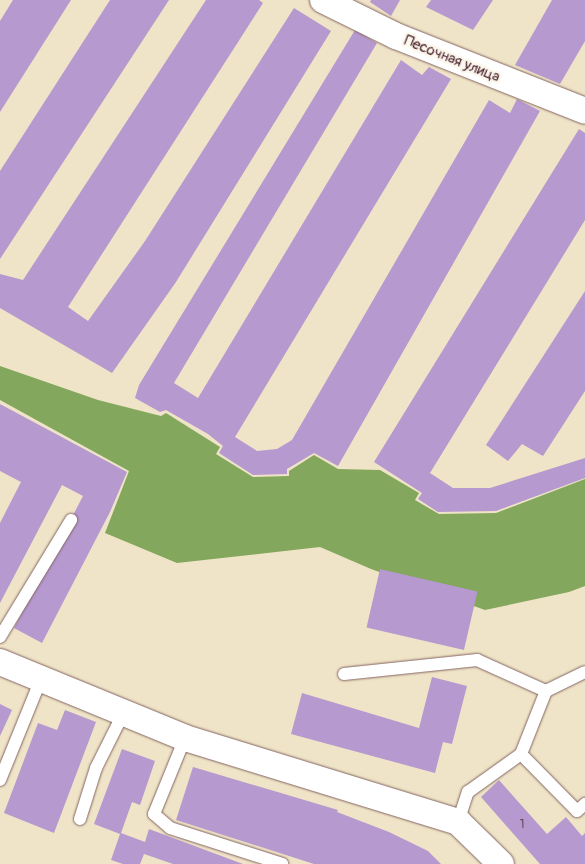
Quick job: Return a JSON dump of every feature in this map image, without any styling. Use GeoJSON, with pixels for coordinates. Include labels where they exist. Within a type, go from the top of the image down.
{"type":"FeatureCollection","features":[{"type":"Feature","properties":{"kind":"street","name":"Песочная улица"},"geometry":{"type":"LineString","coordinates":[[323,0],[396,36],[585,111]]}},
{"type":"Feature","properties":{"kind":"street"},"geometry":{"type":"LineString","coordinates":[[0,662],[185,738],[458,822],[491,852],[500,864]]}},
{"type":"Feature","properties":{"kind":"lane"},"geometry":{"type":"LineString","coordinates":[[0,637],[71,520]]}},
{"type":"Feature","properties":{"kind":"lane"},"geometry":{"type":"LineString","coordinates":[[344,674],[476,660],[546,691]]}},
{"type":"Feature","properties":{"kind":"lane"},"geometry":{"type":"LineString","coordinates":[[458,822],[468,792],[521,754],[546,691],[585,672]]}},
{"type":"Feature","properties":{"kind":"lane"},"geometry":{"type":"LineString","coordinates":[[0,780],[41,679]]}},
{"type":"Feature","properties":{"kind":"lane"},"geometry":{"type":"LineString","coordinates":[[80,819],[96,768],[124,712]]}},
{"type":"Feature","properties":{"kind":"lane"},"geometry":{"type":"LineString","coordinates":[[185,738],[154,814],[170,828],[282,864]]}},
{"type":"Feature","properties":{"kind":"lane"},"geometry":{"type":"LineString","coordinates":[[521,754],[577,811],[585,804]]}},
{"type":"Feature","properties":{"kind":"green space"},"geometry":{"type":"Polygon","coordinates":[[[0,366],[98,400],[161,416],[166,413],[220,447],[216,454],[253,477],[289,476],[289,471],[314,455],[338,469],[380,470],[419,493],[415,500],[439,514],[496,513],[585,479],[585,586],[569,592],[485,610],[371,569],[320,547],[177,563],[105,533],[129,471],[0,400],[0,366]]]}},
{"type":"Feature","properties":{"kind":"building"},"geometry":{"type":"Polygon","coordinates":[[[13,0],[71,0],[0,112],[0,21],[13,0]]]}},
{"type":"Feature","properties":{"kind":"building"},"geometry":{"type":"Polygon","coordinates":[[[110,0],[169,0],[0,259],[0,171],[110,0]]]}},
{"type":"Feature","properties":{"kind":"building"},"geometry":{"type":"Polygon","coordinates":[[[206,0],[259,0],[263,3],[68,307],[88,321],[145,241],[294,8],[331,31],[176,282],[112,373],[0,308],[0,274],[23,280],[206,0]]]}},
{"type":"Feature","properties":{"kind":"building"},"geometry":{"type":"Polygon","coordinates":[[[371,0],[400,0],[391,16],[370,2],[371,0]]]}},
{"type":"Feature","properties":{"kind":"building"},"geometry":{"type":"Polygon","coordinates":[[[431,0],[493,0],[473,30],[426,7],[431,0]]]}},
{"type":"Feature","properties":{"kind":"building"},"geometry":{"type":"Polygon","coordinates":[[[552,0],[585,0],[585,41],[560,84],[515,65],[552,0]]]}},
{"type":"Feature","properties":{"kind":"building"},"geometry":{"type":"Polygon","coordinates":[[[355,30],[377,43],[174,383],[198,398],[401,60],[422,75],[429,67],[451,79],[235,437],[257,451],[277,449],[292,440],[489,100],[510,113],[517,99],[540,111],[338,466],[314,453],[287,469],[287,474],[253,475],[219,453],[223,446],[208,434],[166,410],[160,412],[135,398],[139,385],[355,30]]]}},
{"type":"Feature","properties":{"kind":"building"},"geometry":{"type":"Polygon","coordinates":[[[579,129],[585,133],[585,220],[430,473],[453,488],[490,488],[585,458],[585,478],[496,511],[438,512],[418,499],[422,493],[374,462],[579,129]]]}},
{"type":"Feature","properties":{"kind":"building"},"geometry":{"type":"Polygon","coordinates":[[[585,291],[585,391],[543,456],[522,444],[508,461],[486,445],[585,291]]]}},
{"type":"Feature","properties":{"kind":"building"},"geometry":{"type":"Polygon","coordinates":[[[0,404],[127,472],[110,512],[42,643],[14,628],[83,496],[62,485],[0,603],[0,523],[21,482],[0,471],[0,404]]]}},
{"type":"Feature","properties":{"kind":"building"},"geometry":{"type":"Polygon","coordinates":[[[380,569],[477,591],[464,650],[367,627],[380,569]]]}},
{"type":"Feature","properties":{"kind":"building"},"geometry":{"type":"Polygon","coordinates":[[[432,677],[467,686],[452,744],[443,742],[435,773],[291,734],[302,693],[419,728],[432,677]]]}},
{"type":"Feature","properties":{"kind":"building"},"geometry":{"type":"Polygon","coordinates":[[[0,704],[12,710],[0,736],[0,704]]]}},
{"type":"Feature","properties":{"kind":"building"},"geometry":{"type":"Polygon","coordinates":[[[65,710],[96,722],[54,833],[4,813],[38,723],[57,730],[65,710]]]}},
{"type":"Feature","properties":{"kind":"building"},"geometry":{"type":"Polygon","coordinates":[[[122,749],[155,761],[140,805],[132,802],[121,833],[145,842],[149,829],[243,864],[173,864],[144,854],[140,864],[123,864],[111,860],[120,834],[94,824],[122,749]]]}},
{"type":"Feature","properties":{"kind":"building"},"geometry":{"type":"Polygon","coordinates":[[[193,767],[338,810],[337,812],[389,832],[428,851],[441,864],[314,864],[176,820],[193,767]]]}},
{"type":"Feature","properties":{"kind":"building"},"geometry":{"type":"Polygon","coordinates":[[[499,780],[547,834],[566,817],[582,836],[585,833],[585,864],[540,864],[481,797],[499,780]]]}}]}
